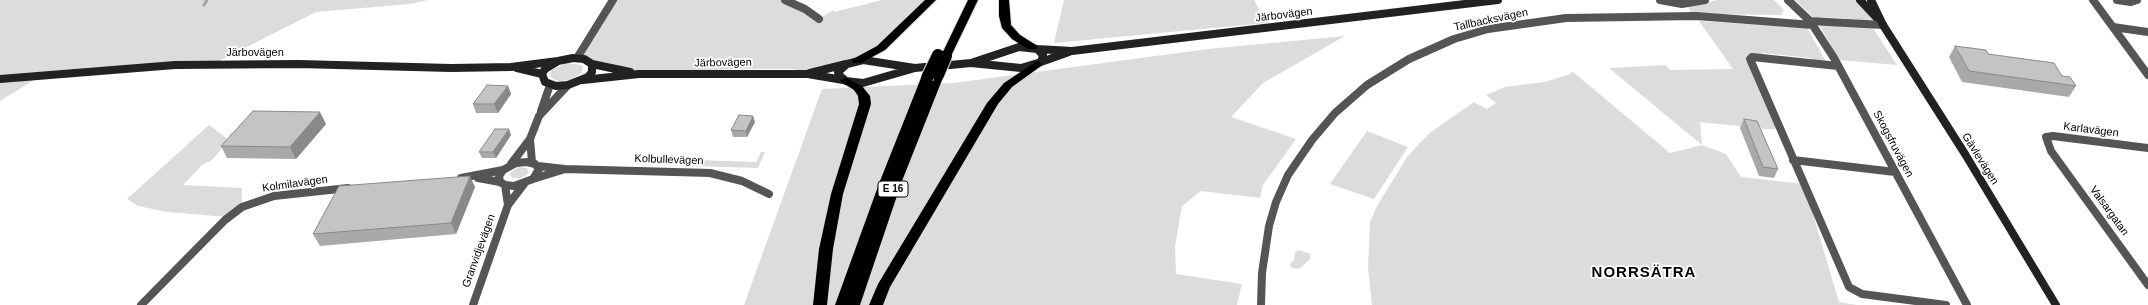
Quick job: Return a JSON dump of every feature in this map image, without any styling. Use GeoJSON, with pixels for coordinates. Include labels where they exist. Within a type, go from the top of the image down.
{"type":"FeatureCollection","features":[{"type":"Feature","properties":{"kind":"highway"},"geometry":{"type":"LineString","coordinates":[[852,62],[881,48],[931,0]]}},
{"type":"Feature","properties":{"kind":"highway","name":"E 16"},"geometry":{"type":"LineString","coordinates":[[944,59],[965,0]]}},
{"type":"Feature","properties":{"kind":"highway","name":"E 16"},"geometry":{"type":"LineString","coordinates":[[842,305],[886,181],[930,73],[944,59],[973,0]]}},
{"type":"Feature","properties":{"kind":"highway"},"geometry":{"type":"LineString","coordinates":[[1004,0],[1004,16],[1006,26],[1016,37],[1034,48]]}},
{"type":"Feature","properties":{"kind":"highway"},"geometry":{"type":"LineString","coordinates":[[876,305],[883,288],[993,103],[1008,85],[1039,63]]}},
{"type":"Feature","properties":{"kind":"highway","name":"E 16"},"geometry":{"type":"LineString","coordinates":[[853,305],[896,181],[930,73]]}},
{"type":"Feature","properties":{"kind":"highway"},"geometry":{"type":"LineString","coordinates":[[820,305],[826,249],[837,194],[865,104],[864,96],[858,88],[844,81]]}},
{"type":"Feature","properties":{"kind":"main road","name":"Järbovägen"},"geometry":{"type":"LineString","coordinates":[[971,63],[1018,47],[1072,51],[1498,0]]}},
{"type":"Feature","properties":{"kind":"main road","name":"Gävlevägen"},"geometry":{"type":"LineString","coordinates":[[1860,0],[1882,25],[1965,154],[2056,305]]}},
{"type":"Feature","properties":{"kind":"main road","name":"Gävlevägen"},"geometry":{"type":"LineString","coordinates":[[1871,0],[1882,25]]}},
{"type":"Feature","properties":{"kind":"main road"},"geometry":{"type":"LineString","coordinates":[[1034,48],[1043,55],[1039,63]]}},
{"type":"Feature","properties":{"kind":"main road","name":"Järbovägen"},"geometry":{"type":"LineString","coordinates":[[944,59],[1021,68],[1072,51]]}},
{"type":"Feature","properties":{"kind":"main road","name":"Järbovägen"},"geometry":{"type":"LineString","coordinates":[[0,79],[114,68],[213,64],[451,68],[511,67],[577,58],[584,59],[592,64],[639,74]]}},
{"type":"Feature","properties":{"kind":"main road"},"geometry":{"type":"LineString","coordinates":[[550,85],[544,82],[542,74],[549,66],[558,61]]}},
{"type":"Feature","properties":{"kind":"main road","name":"Järbovägen"},"geometry":{"type":"LineString","coordinates":[[808,74],[852,62],[872,61],[915,68],[930,73]]}},
{"type":"Feature","properties":{"kind":"main road"},"geometry":{"type":"LineString","coordinates":[[844,81],[838,72],[852,62]]}},
{"type":"Feature","properties":{"kind":"main road"},"geometry":{"type":"LineString","coordinates":[[583,80],[592,72],[592,64]]}},
{"type":"Feature","properties":{"kind":"main road","name":"Järbovägen"},"geometry":{"type":"LineString","coordinates":[[511,67],[542,74]]}},
{"type":"Feature","properties":{"kind":"main road","name":"Järbovägen"},"geometry":{"type":"LineString","coordinates":[[550,85],[568,85],[583,80],[639,74],[808,74],[863,83],[915,68]]}},
{"type":"Feature","properties":{"kind":"street"},"geometry":{"type":"LineString","coordinates":[[577,58],[612,0]]}},
{"type":"Feature","properties":{"kind":"street"},"geometry":{"type":"LineString","coordinates":[[785,0],[805,9],[819,19]]}},
{"type":"Feature","properties":{"kind":"street"},"geometry":{"type":"LineString","coordinates":[[1660,0],[1682,4],[1705,0]]}},
{"type":"Feature","properties":{"kind":"street","name":"Skogsfruvägen"},"geometry":{"type":"LineString","coordinates":[[1788,0],[1811,23],[1838,66],[1967,305]]}},
{"type":"Feature","properties":{"kind":"street"},"geometry":{"type":"LineString","coordinates":[[2093,0],[2148,75]]}},
{"type":"Feature","properties":{"kind":"street"},"geometry":{"type":"LineString","coordinates":[[2117,0],[2131,2],[2137,0]]}},
{"type":"Feature","properties":{"kind":"street","name":"Tallbacksvägen"},"geometry":{"type":"LineString","coordinates":[[1261,305],[1262,273],[1269,226],[1276,202],[1288,175],[1312,140],[1335,113],[1368,85],[1409,59],[1454,39],[1488,29],[1566,18],[1696,16],[1811,23],[1882,25]]}},
{"type":"Feature","properties":{"kind":"street"},"geometry":{"type":"LineString","coordinates":[[2113,27],[2148,32]]}},
{"type":"Feature","properties":{"kind":"street"},"geometry":{"type":"LineString","coordinates":[[1838,66],[1752,57],[1750,59],[1849,287],[1862,294],[1946,305]]}},
{"type":"Feature","properties":{"kind":"street"},"geometry":{"type":"LineString","coordinates":[[503,184],[499,176],[530,139],[550,85]]}},
{"type":"Feature","properties":{"kind":"street"},"geometry":{"type":"LineString","coordinates":[[539,116],[568,85]]}},
{"type":"Feature","properties":{"kind":"street","name":"Karlavägen"},"geometry":{"type":"LineString","coordinates":[[2052,151],[2046,138],[2053,136],[2148,148]]}},
{"type":"Feature","properties":{"kind":"street"},"geometry":{"type":"LineString","coordinates":[[530,139],[538,172],[533,179]]}},
{"type":"Feature","properties":{"kind":"street","name":"Valsargatan"},"geometry":{"type":"LineString","coordinates":[[2052,151],[2148,285]]}},
{"type":"Feature","properties":{"kind":"street"},"geometry":{"type":"LineString","coordinates":[[1793,160],[1895,172]]}},
{"type":"Feature","properties":{"kind":"street"},"geometry":{"type":"LineString","coordinates":[[451,179],[469,178],[522,162],[565,170]]}},
{"type":"Feature","properties":{"kind":"street"},"geometry":{"type":"LineString","coordinates":[[469,178],[503,184],[524,184],[533,179],[565,170]]}},
{"type":"Feature","properties":{"kind":"street","name":"Kolbullevägen"},"geometry":{"type":"LineString","coordinates":[[565,170],[710,173],[742,181],[769,194]]}},
{"type":"Feature","properties":{"kind":"street","name":"Granvidjevägen"},"geometry":{"type":"LineString","coordinates":[[503,184],[508,205]]}},
{"type":"Feature","properties":{"kind":"street","name":"Granvidjevägen"},"geometry":{"type":"LineString","coordinates":[[473,305],[508,205],[524,184]]}},
{"type":"Feature","properties":{"kind":"street","name":"Kolmilavägen"},"geometry":{"type":"LineString","coordinates":[[141,305],[225,220],[242,207],[274,196],[356,188]]}},
{"type":"Feature","properties":{"kind":"shaded area"},"geometry":{"type":"Polygon","coordinates":[[[0,0],[428,0],[410,4],[316,12],[213,64],[42,75],[0,101],[0,0]]]}},
{"type":"Feature","properties":{"kind":"shaded area"},"geometry":{"type":"Polygon","coordinates":[[[613,0],[785,0],[819,19],[835,9],[834,12],[882,0],[931,0],[872,54],[808,74],[793,69],[723,69],[720,75],[639,74],[577,58],[613,0]]]}},
{"type":"Feature","properties":{"kind":"shaded area"},"geometry":{"type":"Polygon","coordinates":[[[1064,0],[1254,0],[1266,23],[1054,43],[1064,0]]]}},
{"type":"Feature","properties":{"kind":"shaded area"},"geometry":{"type":"Polygon","coordinates":[[[1717,0],[1774,0],[1784,10],[1781,15],[1692,14],[1688,7],[1717,0]]]}},
{"type":"Feature","properties":{"kind":"shaded area"},"geometry":{"type":"Polygon","coordinates":[[[1795,0],[1860,0],[1883,25],[1871,25],[1897,65],[1839,60],[1817,21],[1850,21],[1845,18],[1813,17],[1795,0]]]}},
{"type":"Feature","properties":{"kind":"shaded area"},"geometry":{"type":"Polygon","coordinates":[[[1699,21],[1807,28],[1828,65],[1813,63],[1811,58],[1762,53],[1764,58],[1752,57],[1780,129],[1765,129],[1700,122],[1702,145],[1609,68],[1666,65],[1670,70],[1733,69],[1699,21]]]}},
{"type":"Feature","properties":{"kind":"shaded area"},"geometry":{"type":"Polygon","coordinates":[[[1345,36],[1263,83],[1231,117],[1296,139],[1263,185],[1260,198],[1201,191],[1182,206],[1175,246],[1176,274],[1242,284],[1237,305],[744,305],[822,89],[953,83],[1208,49],[1345,36]]]}},
{"type":"Feature","properties":{"kind":"shaded area"},"geometry":{"type":"Polygon","coordinates":[[[567,63],[581,65],[583,67],[582,73],[570,80],[559,81],[551,78],[550,73],[552,70],[567,63]]]}},
{"type":"Feature","properties":{"kind":"shaded area"},"geometry":{"type":"Polygon","coordinates":[[[1573,72],[1670,153],[1702,145],[1726,154],[1741,177],[1804,184],[1839,302],[1857,305],[1372,305],[1368,268],[1370,222],[1377,206],[1407,157],[1419,144],[1431,132],[1474,102],[1487,109],[1496,103],[1486,95],[1505,87],[1544,82],[1568,75],[1573,72]]]}},
{"type":"Feature","properties":{"kind":"shaded area"},"geometry":{"type":"Polygon","coordinates":[[[209,125],[229,140],[212,160],[202,165],[183,185],[242,188],[242,207],[229,216],[215,216],[167,212],[138,206],[127,199],[209,125]]]}},
{"type":"Feature","properties":{"kind":"shaded area"},"geometry":{"type":"Polygon","coordinates":[[[1367,131],[1408,147],[1374,199],[1330,184],[1367,131]]]}},
{"type":"Feature","properties":{"kind":"shaded area"},"geometry":{"type":"Polygon","coordinates":[[[761,152],[765,152],[758,168],[691,166],[694,160],[756,162],[761,152]]]}},
{"type":"Feature","properties":{"kind":"shaded area"},"geometry":{"type":"Polygon","coordinates":[[[519,167],[527,168],[529,173],[521,178],[512,178],[510,173],[519,167]]]}},
{"type":"Feature","properties":{"kind":"shaded area"},"geometry":{"type":"Polygon","coordinates":[[[1299,250],[1310,254],[1310,259],[1299,269],[1292,268],[1290,266],[1294,260],[1295,252],[1299,250]]]}},
{"type":"Feature","properties":{"kind":"building"},"geometry":{"type":"Polygon","coordinates":[[[1955,46],[1986,50],[1988,54],[2054,63],[2062,76],[2070,77],[2076,86],[1969,71],[1955,46]]]}},
{"type":"Feature","properties":{"kind":"building"},"geometry":{"type":"Polygon","coordinates":[[[487,85],[508,86],[494,104],[473,104],[487,85]]]}},
{"type":"Feature","properties":{"kind":"building"},"geometry":{"type":"Polygon","coordinates":[[[253,111],[320,112],[290,147],[221,146],[253,111]]]}},
{"type":"Feature","properties":{"kind":"building"},"geometry":{"type":"Polygon","coordinates":[[[739,115],[753,116],[746,131],[731,130],[739,115]]]}},
{"type":"Feature","properties":{"kind":"building"},"geometry":{"type":"Polygon","coordinates":[[[1744,119],[1757,121],[1778,169],[1763,167],[1744,119]]]}},
{"type":"Feature","properties":{"kind":"building"},"geometry":{"type":"Polygon","coordinates":[[[495,129],[509,129],[493,152],[479,152],[495,129]]]}},
{"type":"Feature","properties":{"kind":"building"},"geometry":{"type":"Polygon","coordinates":[[[470,176],[451,223],[313,234],[339,186],[470,176]]]}},
{"type":"Feature","properties":{"kind":"waterway"},"geometry":{"type":"LineString","coordinates":[[204,5],[207,0]]}},
{"type":"Feature","properties":{"kind":"district","name":"NORRSÄTRA"},"geometry":{"type":"Point","coordinates":[1644,273]}}]}
